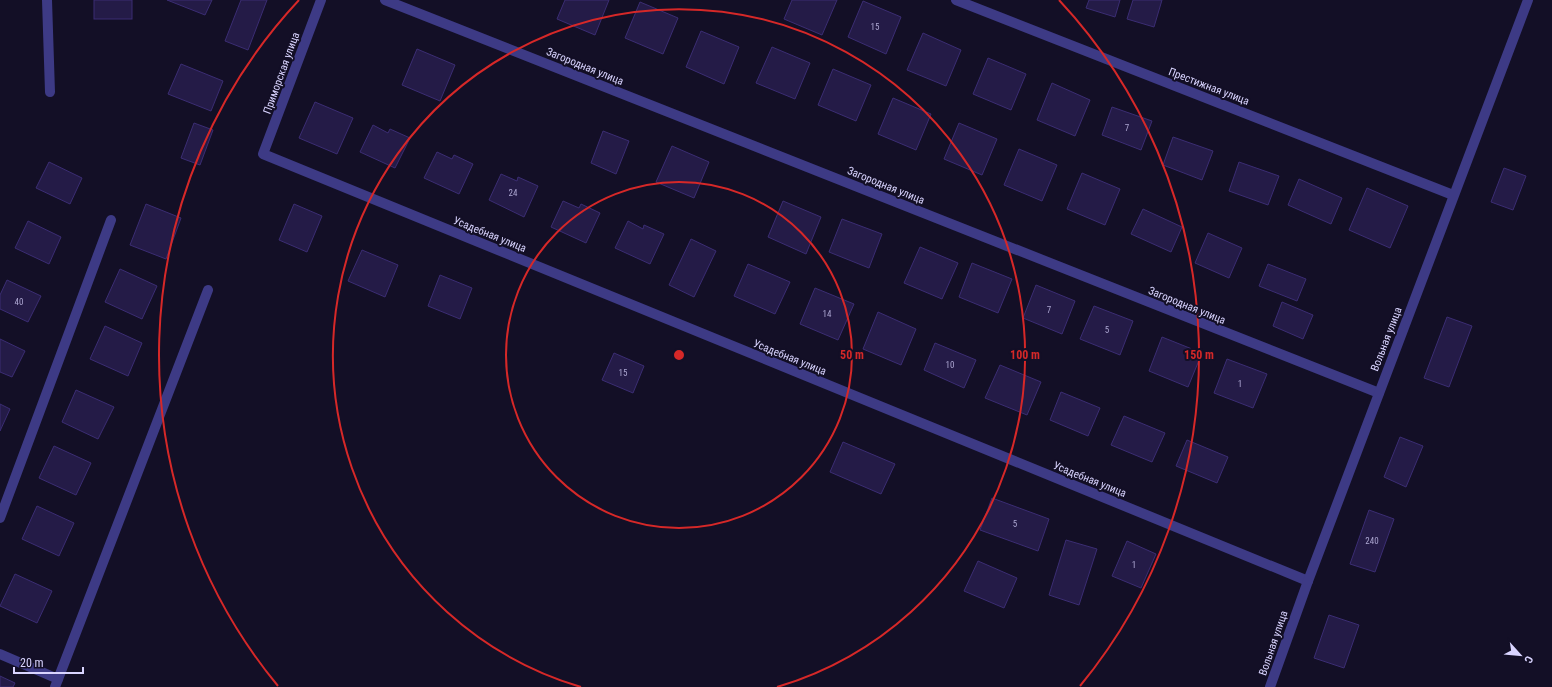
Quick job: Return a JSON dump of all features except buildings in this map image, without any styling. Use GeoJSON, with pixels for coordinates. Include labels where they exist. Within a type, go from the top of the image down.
{"type":"FeatureCollection","features":[{"type":"Feature","properties":{"kind":"street"},"geometry":{"type":"LineString","coordinates":[[47,0],[50,92]]}},
{"type":"Feature","properties":{"kind":"street","name":"Приморская улица"},"geometry":{"type":"LineString","coordinates":[[263,154],[321,0]]}},
{"type":"Feature","properties":{"kind":"street","name":"Загородная улица"},"geometry":{"type":"LineString","coordinates":[[385,0],[1378,393]]}},
{"type":"Feature","properties":{"kind":"street","name":"Престижная улица"},"geometry":{"type":"LineString","coordinates":[[956,0],[1453,195]]}},
{"type":"Feature","properties":{"kind":"street","name":"Вольная улица"},"geometry":{"type":"LineString","coordinates":[[1270,687],[1378,393],[1528,0]]}},
{"type":"Feature","properties":{"kind":"street","name":"Усадебная улица"},"geometry":{"type":"LineString","coordinates":[[263,154],[1308,581]]}},
{"type":"Feature","properties":{"kind":"street"},"geometry":{"type":"LineString","coordinates":[[0,518],[111,220]]}},
{"type":"Feature","properties":{"kind":"street"},"geometry":{"type":"LineString","coordinates":[[0,654],[57,683],[208,290]]}}]}
